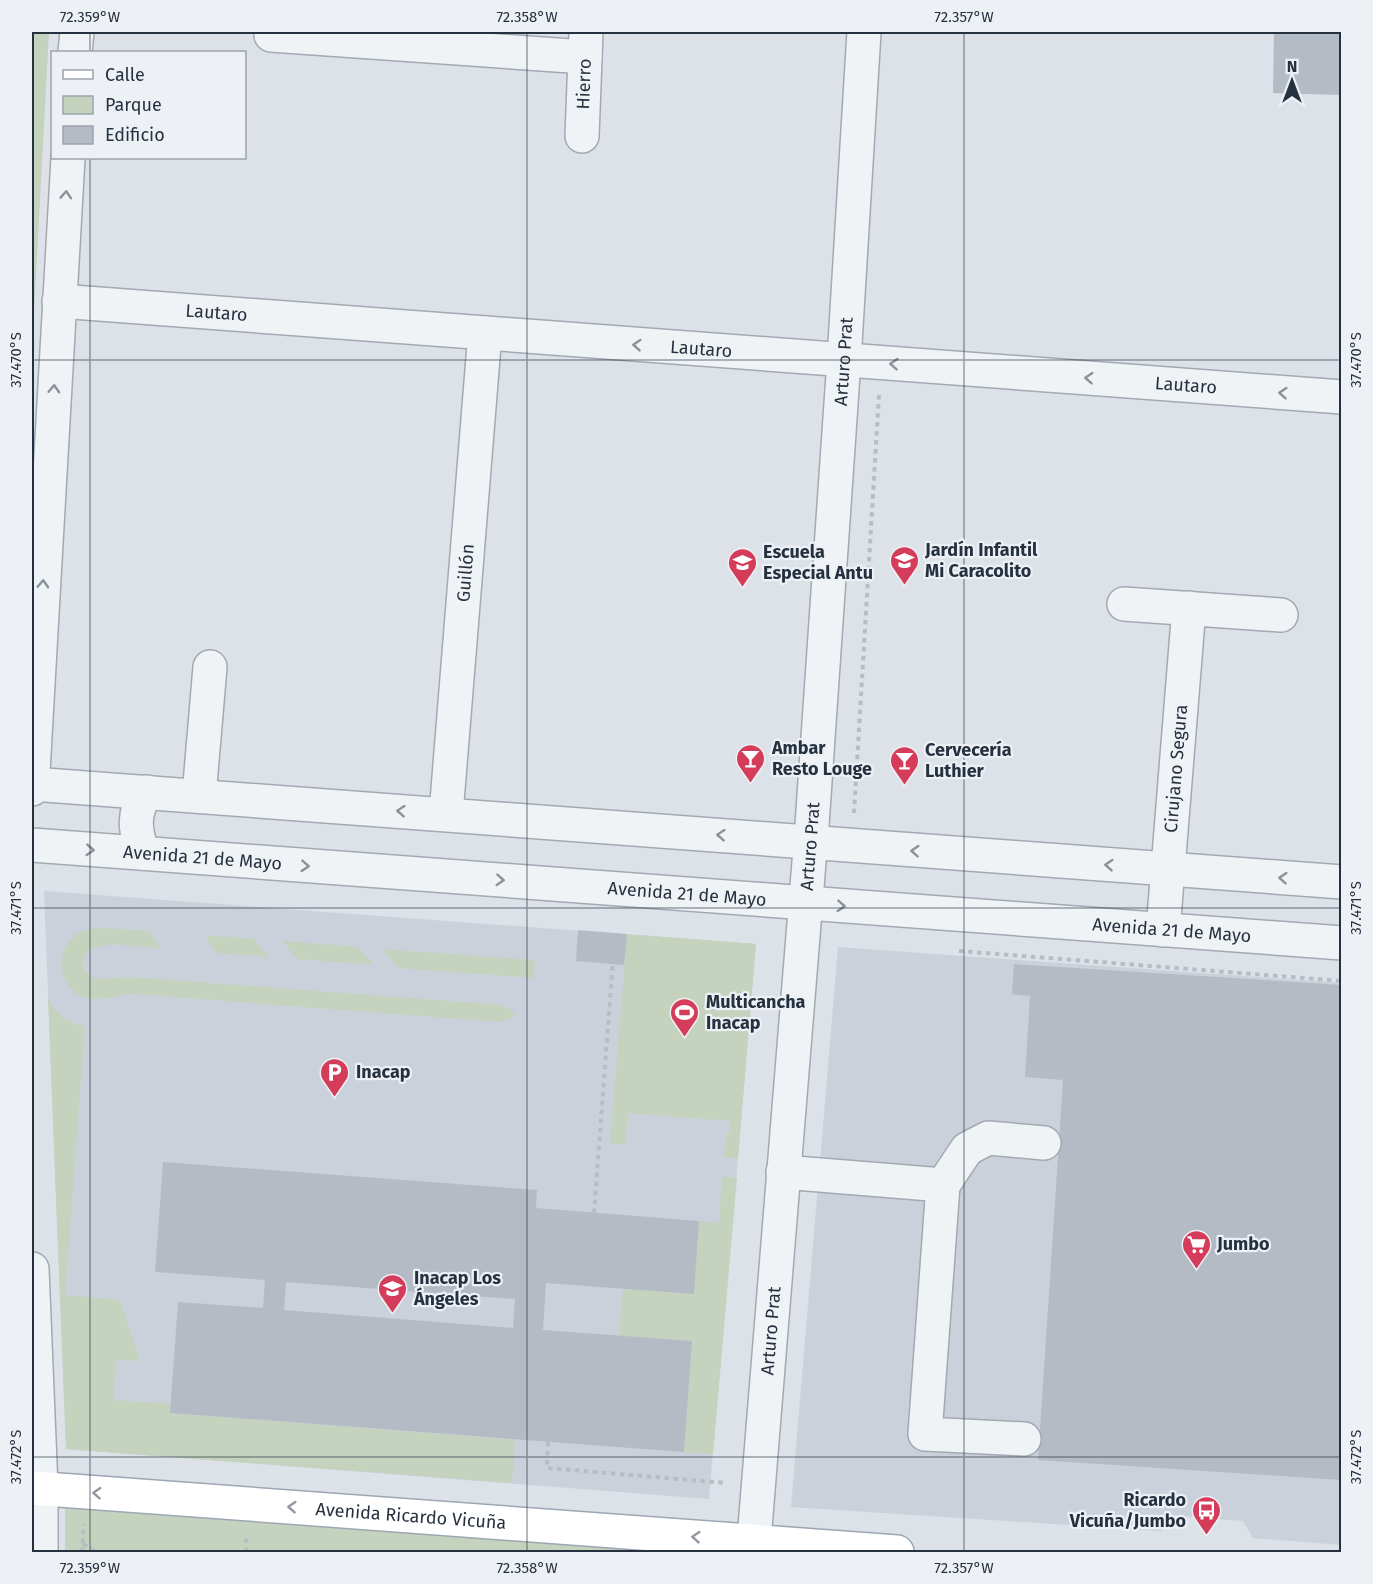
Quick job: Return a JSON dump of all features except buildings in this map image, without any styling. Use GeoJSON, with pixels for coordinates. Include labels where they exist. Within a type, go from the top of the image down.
{"type":"FeatureCollection","features":[{"type":"Feature","properties":{"kind":"main road","name":"Avenida Ricardo Vicuña"},"geometry":{"type":"LineString","coordinates":[[36,1488],[754,1547],[897,1552]]}},
{"type":"Feature","properties":{"kind":"street"},"geometry":{"type":"LineString","coordinates":[[75,51],[77,32]]}},
{"type":"Feature","properties":{"kind":"street","name":"Arturo Prat"},"geometry":{"type":"LineString","coordinates":[[754,1547],[811,843],[864,32]]}},
{"type":"Feature","properties":{"kind":"street"},"geometry":{"type":"LineString","coordinates":[[271,35],[586,44]]}},
{"type":"Feature","properties":{"kind":"street","name":"Hierro"},"geometry":{"type":"LineString","coordinates":[[582,136],[586,44]]}},
{"type":"Feature","properties":{"kind":"street"},"geometry":{"type":"LineString","coordinates":[[68,159],[32,786],[147,792],[1341,882]]}},
{"type":"Feature","properties":{"kind":"street","name":"Lautaro"},"geometry":{"type":"LineString","coordinates":[[59,301],[1341,398]]}},
{"type":"Feature","properties":{"kind":"street","name":"Guillón"},"geometry":{"type":"LineString","coordinates":[[446,814],[485,333]]}},
{"type":"Feature","properties":{"kind":"street"},"geometry":{"type":"LineString","coordinates":[[1124,604],[1281,615]]}},
{"type":"Feature","properties":{"kind":"street","name":"Cirujano Segura"},"geometry":{"type":"LineString","coordinates":[[1163,930],[1189,608]]}},
{"type":"Feature","properties":{"kind":"street"},"geometry":{"type":"LineString","coordinates":[[199,796],[210,668]]}},
{"type":"Feature","properties":{"kind":"street"},"geometry":{"type":"LineString","coordinates":[[142,854],[136,831],[136,818],[137,806],[147,792]]}},
{"type":"Feature","properties":{"kind":"street","name":"Avenida 21 de Mayo"},"geometry":{"type":"LineString","coordinates":[[32,845],[1341,943]]}},
{"type":"Feature","properties":{"kind":"street"},"geometry":{"type":"LineString","coordinates":[[1024,1439],[926,1434],[943,1185],[967,1149],[988,1138],[1044,1143]]}},
{"type":"Feature","properties":{"kind":"street"},"geometry":{"type":"LineString","coordinates":[[783,1172],[943,1185]]}},
{"type":"Feature","properties":{"kind":"street"},"geometry":{"type":"LineString","coordinates":[[32,1269],[36,1488],[41,1552]]}},
{"type":"Feature","properties":{"kind":"path"},"geometry":{"type":"LineString","coordinates":[[851,846],[881,363]]}},
{"type":"Feature","properties":{"kind":"path"},"geometry":{"type":"LineString","coordinates":[[594,1213],[615,934]]}},
{"type":"Feature","properties":{"kind":"path"},"geometry":{"type":"LineString","coordinates":[[548,1442],[547,1468],[758,1485]]}},
{"type":"Feature","properties":{"kind":"path"},"geometry":{"type":"LineString","coordinates":[[82,1552],[84,1517]]}},
{"type":"Feature","properties":{"kind":"path"},"geometry":{"type":"LineString","coordinates":[[246,1532],[246,1552]]}},
{"type":"Feature","properties":{"kind":"path"},"geometry":{"type":"LineString","coordinates":[[83,1543],[96,1552]]}},
{"type":"Feature","properties":{"kind":"shaded area","name":"Inacap Los Ángeles"},"geometry":{"type":"Polygon","coordinates":[[[44,891],[756,944],[709,1499],[66,1449],[44,891]]]}},
{"type":"Feature","properties":{"kind":"shaded area"},"geometry":{"type":"Polygon","coordinates":[[[838,947],[1341,983],[1341,1545],[1253,1538],[1243,1521],[1169,1515],[1161,1531],[791,1507],[838,947]]]}},
{"type":"Feature","properties":{"kind":"green space"},"geometry":{"type":"Polygon","coordinates":[[[32,32],[49,32],[32,349],[32,32]]]}},
{"type":"Feature","properties":{"kind":"green space"},"geometry":{"type":"Polygon","coordinates":[[[89,929],[149,931],[161,949],[113,944],[91,950],[85,956],[83,967],[92,977],[98,979],[132,977],[502,1005],[515,1013],[513,1018],[501,1022],[133,994],[87,998],[77,994],[69,987],[64,978],[62,958],[65,948],[79,933],[89,929]]]}},
{"type":"Feature","properties":{"kind":"green space","name":"Multicancha Inacap"},"geometry":{"type":"Polygon","coordinates":[[[627,934],[756,944],[738,1159],[724,1157],[726,1133],[730,1132],[730,1121],[628,1113],[625,1145],[610,1144],[627,934]]]}},
{"type":"Feature","properties":{"kind":"green space"},"geometry":{"type":"Polygon","coordinates":[[[204,935],[254,939],[268,957],[217,953],[204,935]]]}},
{"type":"Feature","properties":{"kind":"green space"},"geometry":{"type":"Polygon","coordinates":[[[283,941],[358,947],[374,965],[297,959],[283,941]]]}},
{"type":"Feature","properties":{"kind":"green space"},"geometry":{"type":"Polygon","coordinates":[[[383,949],[535,960],[534,978],[398,968],[383,949]]]}},
{"type":"Feature","properties":{"kind":"green space"},"geometry":{"type":"Polygon","coordinates":[[[48,997],[63,1017],[85,1026],[65,1295],[120,1300],[140,1361],[116,1360],[113,1400],[171,1404],[170,1413],[515,1440],[512,1483],[66,1449],[48,997]]]}},
{"type":"Feature","properties":{"kind":"green space"},"geometry":{"type":"Polygon","coordinates":[[[722,1177],[737,1178],[713,1454],[684,1452],[692,1341],[619,1336],[623,1289],[694,1294],[699,1221],[719,1223],[722,1177]]]}},
{"type":"Feature","properties":{"kind":"green space"},"geometry":{"type":"Polygon","coordinates":[[[65,1501],[737,1552],[65,1552],[65,1501]]]}},
{"type":"Feature","properties":{"kind":"place","name":"Jardín Infantil Mi Caracolito"},"geometry":{"type":"Point","coordinates":[904,586]}},
{"type":"Feature","properties":{"kind":"place","name":"Escuela Especial Antu"},"geometry":{"type":"Point","coordinates":[742,588]}},
{"type":"Feature","properties":{"kind":"place","name":"Ambar Resto Louge"},"geometry":{"type":"Point","coordinates":[751,784]}},
{"type":"Feature","properties":{"kind":"place","name":"Cervecería Luthier"},"geometry":{"type":"Point","coordinates":[904,786]}},
{"type":"Feature","properties":{"kind":"place","name":"Multicancha Inacap"},"geometry":{"type":"Point","coordinates":[685,1038]}},
{"type":"Feature","properties":{"kind":"place","name":"Inacap"},"geometry":{"type":"Point","coordinates":[335,1098]}},
{"type":"Feature","properties":{"kind":"place","name":"Jumbo"},"geometry":{"type":"Point","coordinates":[1196,1270]}},
{"type":"Feature","properties":{"kind":"place","name":"Inacap Los Ángeles"},"geometry":{"type":"Point","coordinates":[393,1314]}},
{"type":"Feature","properties":{"kind":"place","name":"Ricardo Vicuña/Jumbo"},"geometry":{"type":"Point","coordinates":[1207,1536]}}]}
